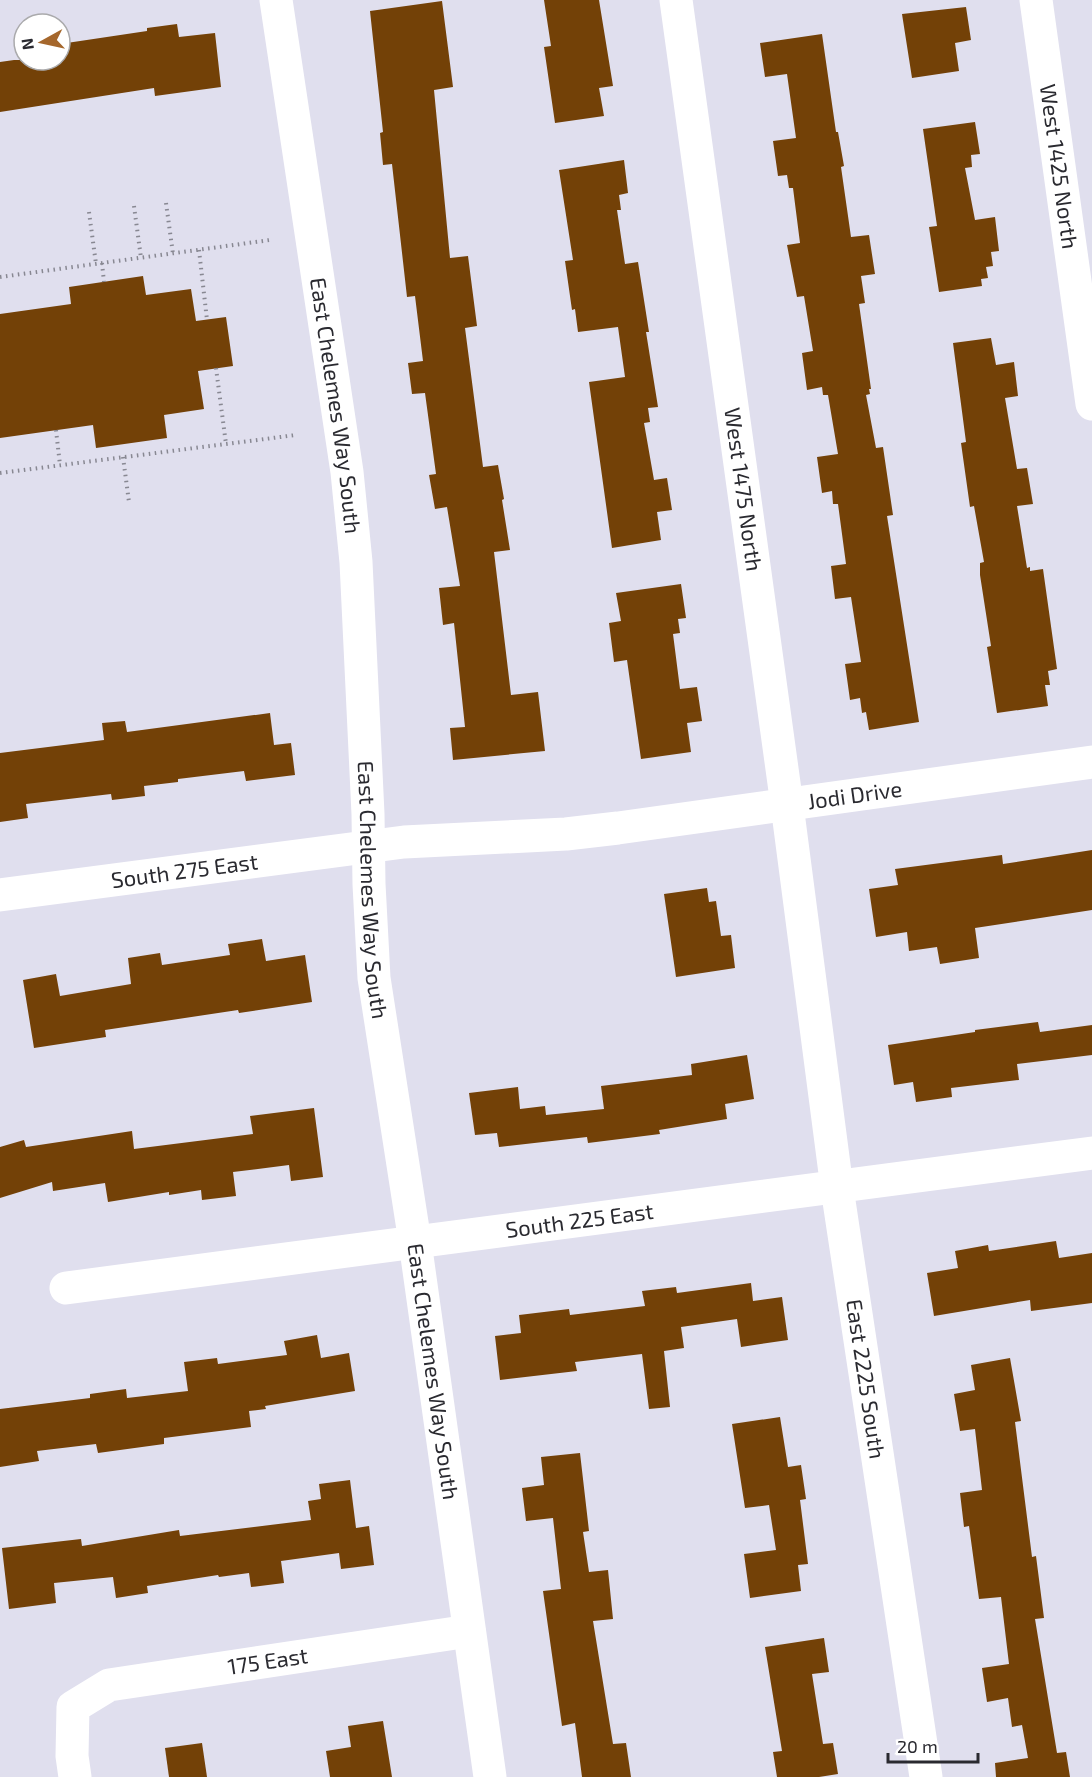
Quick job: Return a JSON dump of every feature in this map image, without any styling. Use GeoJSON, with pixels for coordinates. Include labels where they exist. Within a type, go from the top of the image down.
{"type":"FeatureCollection","features":[{"type":"Feature","properties":{"kind":"street","name":"East Chelemes Way South"},"geometry":{"type":"LineString","coordinates":[[276,0],[343,449],[356,562],[374,978],[415,1242],[490,1777]]}},
{"type":"Feature","properties":{"kind":"street","name":"West 1475 North"},"geometry":{"type":"LineString","coordinates":[[676,0],[810,979]]}},
{"type":"Feature","properties":{"kind":"street","name":"West 1425 North"},"geometry":{"type":"LineString","coordinates":[[1036,0],[1092,404]]}},
{"type":"Feature","properties":{"kind":"street","name":"Jodi Drive"},"geometry":{"type":"LineString","coordinates":[[369,846],[404,842],[566,834],[618,828],[1092,762]]}},
{"type":"Feature","properties":{"kind":"street","name":"South 275 East"},"geometry":{"type":"LineString","coordinates":[[0,895],[369,846]]}},
{"type":"Feature","properties":{"kind":"street","name":"East 2225 South"},"geometry":{"type":"LineString","coordinates":[[810,979],[837,1188],[926,1777]]}},
{"type":"Feature","properties":{"kind":"street","name":"South 225 East"},"geometry":{"type":"LineString","coordinates":[[66,1288],[837,1188],[1092,1152]]}},
{"type":"Feature","properties":{"kind":"street","name":"175 East"},"geometry":{"type":"LineString","coordinates":[[75,1777],[72,1756],[74,1707],[109,1685],[469,1631]]}},
{"type":"Feature","properties":{"kind":"path"},"geometry":{"type":"LineString","coordinates":[[166,203],[173,254]]}},
{"type":"Feature","properties":{"kind":"path"},"geometry":{"type":"LineString","coordinates":[[134,206],[141,258]]}},
{"type":"Feature","properties":{"kind":"path"},"geometry":{"type":"LineString","coordinates":[[89,212],[104,282]]}},
{"type":"Feature","properties":{"kind":"path"},"geometry":{"type":"LineString","coordinates":[[0,277],[270,240]]}},
{"type":"Feature","properties":{"kind":"path"},"geometry":{"type":"LineString","coordinates":[[199,250],[207,320]]}},
{"type":"Feature","properties":{"kind":"path"},"geometry":{"type":"LineString","coordinates":[[216,368],[226,444]]}},
{"type":"Feature","properties":{"kind":"path"},"geometry":{"type":"LineString","coordinates":[[56,430],[60,465]]}},
{"type":"Feature","properties":{"kind":"path"},"geometry":{"type":"LineString","coordinates":[[0,473],[296,435]]}},
{"type":"Feature","properties":{"kind":"path"},"geometry":{"type":"LineString","coordinates":[[123,457],[129,502]]}},
{"type":"Feature","properties":{"kind":"building"},"geometry":{"type":"Polygon","coordinates":[[[544,0],[599,0],[613,86],[599,88],[604,116],[555,123],[544,47],[551,46],[544,0]]]}},
{"type":"Feature","properties":{"kind":"building"},"geometry":{"type":"Polygon","coordinates":[[[442,1],[453,87],[434,90],[450,258],[468,256],[477,326],[465,328],[483,467],[498,465],[504,499],[502,500],[510,550],[494,552],[511,695],[538,692],[545,751],[453,760],[450,728],[465,727],[454,623],[443,625],[439,588],[460,586],[447,507],[435,509],[429,475],[436,474],[425,393],[412,394],[408,363],[423,361],[415,296],[407,297],[392,164],[383,165],[380,133],[383,132],[370,11],[442,1]]]}},
{"type":"Feature","properties":{"kind":"building"},"geometry":{"type":"Polygon","coordinates":[[[966,7],[971,40],[955,43],[959,71],[912,78],[902,14],[966,7]]]}},
{"type":"Feature","properties":{"kind":"building"},"geometry":{"type":"Polygon","coordinates":[[[177,24],[179,37],[215,33],[221,87],[155,96],[154,88],[0,112],[0,62],[12,60],[12,72],[72,72],[72,42],[147,31],[147,28],[177,24]]]}},
{"type":"Feature","properties":{"kind":"building"},"geometry":{"type":"Polygon","coordinates":[[[822,34],[836,132],[838,132],[844,166],[841,167],[851,237],[869,235],[875,274],[861,276],[865,303],[859,304],[871,389],[869,389],[870,394],[866,395],[876,448],[883,447],[893,515],[887,516],[919,722],[869,730],[866,712],[862,713],[860,698],[850,700],[845,664],[861,662],[851,597],[835,599],[831,566],[846,564],[838,504],[833,504],[832,491],[822,493],[817,457],[838,454],[828,395],[823,395],[822,387],[807,390],[802,353],[813,351],[804,296],[797,297],[787,245],[800,243],[793,188],[789,188],[787,175],[778,176],[773,141],[796,138],[787,74],[765,77],[760,43],[822,34]]]}},
{"type":"Feature","properties":{"kind":"building"},"geometry":{"type":"Polygon","coordinates":[[[975,122],[980,154],[971,155],[972,167],[965,168],[975,220],[995,217],[999,251],[991,252],[993,266],[986,267],[988,278],[981,279],[982,286],[939,292],[929,227],[937,226],[923,129],[975,122]]]}},
{"type":"Feature","properties":{"kind":"building"},"geometry":{"type":"Polygon","coordinates":[[[624,160],[628,193],[619,195],[621,210],[617,210],[625,264],[638,262],[658,407],[648,408],[650,422],[644,423],[654,480],[667,478],[672,510],[657,512],[661,540],[612,548],[589,382],[625,377],[618,327],[578,332],[575,309],[572,310],[565,261],[573,260],[559,170],[624,160]]]}},
{"type":"Feature","properties":{"kind":"building"},"geometry":{"type":"Polygon","coordinates":[[[143,276],[146,295],[191,289],[196,321],[226,317],[233,366],[198,371],[204,409],[164,415],[167,438],[96,448],[93,425],[0,438],[0,314],[71,304],[69,287],[143,276]]]}},
{"type":"Feature","properties":{"kind":"building"},"geometry":{"type":"Polygon","coordinates":[[[991,338],[996,365],[1014,362],[1018,396],[1005,398],[1017,469],[1027,468],[1033,504],[1017,506],[1027,568],[1030,567],[1030,571],[1043,569],[1057,669],[1048,671],[1050,685],[1045,685],[1048,706],[997,713],[987,647],[991,646],[980,575],[980,563],[984,562],[974,506],[970,507],[961,443],[966,442],[953,343],[991,338]]]}},
{"type":"Feature","properties":{"kind":"building"},"geometry":{"type":"Polygon","coordinates":[[[681,584],[686,618],[678,619],[680,633],[673,634],[680,689],[697,687],[702,721],[687,723],[691,752],[641,759],[627,660],[614,662],[609,623],[621,621],[616,593],[681,584]]]}},
{"type":"Feature","properties":{"kind":"building"},"geometry":{"type":"Polygon","coordinates":[[[270,713],[274,745],[291,743],[295,775],[246,781],[244,771],[178,779],[178,782],[144,786],[145,796],[112,800],[111,794],[26,804],[28,818],[0,822],[0,753],[104,740],[102,723],[125,721],[127,732],[270,713]]]}},
{"type":"Feature","properties":{"kind":"building"},"geometry":{"type":"Polygon","coordinates":[[[1092,850],[1092,910],[975,928],[979,958],[940,964],[937,947],[909,951],[907,932],[876,937],[869,889],[898,885],[895,869],[1002,855],[1003,864],[1092,850]]]}},
{"type":"Feature","properties":{"kind":"building"},"geometry":{"type":"Polygon","coordinates":[[[707,888],[709,902],[716,901],[721,936],[731,935],[735,968],[676,977],[664,894],[707,888]]]}},
{"type":"Feature","properties":{"kind":"building"},"geometry":{"type":"Polygon","coordinates":[[[262,939],[266,961],[305,955],[312,1002],[239,1013],[238,1010],[105,1030],[106,1037],[34,1048],[23,980],[56,974],[60,996],[131,984],[128,958],[160,953],[162,965],[230,955],[228,944],[262,939]]]}},
{"type":"Feature","properties":{"kind":"building"},"geometry":{"type":"Polygon","coordinates":[[[1038,1022],[1040,1032],[1092,1025],[1092,1055],[1017,1064],[1019,1080],[951,1088],[952,1097],[916,1102],[913,1082],[894,1085],[888,1045],[1038,1022]]]}},
{"type":"Feature","properties":{"kind":"building"},"geometry":{"type":"Polygon","coordinates":[[[747,1055],[754,1099],[725,1104],[727,1119],[659,1130],[660,1134],[588,1143],[587,1137],[499,1147],[497,1133],[475,1135],[469,1093],[518,1087],[520,1109],[545,1106],[546,1115],[604,1109],[601,1086],[692,1075],[691,1064],[747,1055]]]}},
{"type":"Feature","properties":{"kind":"building"},"geometry":{"type":"Polygon","coordinates":[[[314,1108],[323,1177],[291,1181],[289,1165],[233,1172],[236,1196],[202,1200],[201,1190],[169,1195],[169,1192],[108,1202],[105,1183],[53,1191],[52,1182],[0,1198],[0,1147],[24,1140],[26,1147],[132,1131],[134,1149],[253,1134],[250,1116],[314,1108]]]}},
{"type":"Feature","properties":{"kind":"building"},"geometry":{"type":"Polygon","coordinates":[[[1056,1241],[1059,1258],[1092,1253],[1092,1303],[1031,1311],[1030,1300],[934,1316],[927,1273],[958,1268],[955,1251],[988,1245],[989,1251],[1056,1241]]]}},
{"type":"Feature","properties":{"kind":"building"},"geometry":{"type":"Polygon","coordinates":[[[751,1283],[753,1301],[782,1297],[788,1340],[741,1347],[737,1319],[681,1327],[684,1348],[664,1351],[670,1407],[649,1409],[642,1354],[575,1362],[577,1371],[500,1380],[495,1336],[521,1333],[519,1315],[569,1309],[570,1315],[645,1306],[642,1291],[676,1287],[677,1293],[751,1283]]]}},
{"type":"Feature","properties":{"kind":"building"},"geometry":{"type":"Polygon","coordinates":[[[317,1335],[321,1358],[349,1353],[355,1391],[265,1406],[266,1409],[249,1411],[251,1427],[164,1438],[164,1444],[98,1453],[96,1444],[37,1451],[39,1461],[0,1467],[0,1409],[90,1398],[90,1394],[126,1389],[127,1398],[188,1391],[184,1362],[217,1358],[218,1364],[287,1355],[284,1341],[317,1335]]]}},
{"type":"Feature","properties":{"kind":"building"},"geometry":{"type":"Polygon","coordinates":[[[1010,1358],[1021,1421],[1015,1422],[1032,1557],[1036,1556],[1044,1618],[1035,1619],[1057,1753],[1066,1752],[1070,1777],[996,1777],[995,1763],[1028,1758],[1022,1725],[1012,1727],[1008,1698],[987,1702],[982,1668],[1009,1664],[1001,1597],[979,1599],[969,1526],[964,1527],[960,1493],[982,1490],[975,1429],[960,1431],[954,1394],[975,1390],[971,1365],[1010,1358]]]}},
{"type":"Feature","properties":{"kind":"building"},"geometry":{"type":"Polygon","coordinates":[[[780,1417],[788,1467],[801,1465],[806,1499],[800,1500],[808,1564],[798,1565],[801,1591],[750,1598],[744,1554],[776,1550],[769,1505],[745,1508],[732,1424],[780,1417]]]}},
{"type":"Feature","properties":{"kind":"building"},"geometry":{"type":"Polygon","coordinates":[[[580,1453],[589,1531],[583,1532],[589,1572],[608,1570],[613,1619],[593,1621],[613,1744],[626,1743],[631,1777],[582,1777],[575,1723],[562,1726],[543,1591],[561,1589],[553,1518],[526,1521],[522,1488],[544,1485],[541,1457],[580,1453]]]}},
{"type":"Feature","properties":{"kind":"building"},"geometry":{"type":"Polygon","coordinates":[[[350,1480],[356,1528],[369,1526],[374,1565],[341,1569],[339,1553],[281,1561],[284,1583],[251,1587],[249,1573],[219,1577],[218,1575],[147,1586],[148,1593],[116,1598],[113,1577],[54,1583],[56,1603],[9,1609],[2,1548],[81,1539],[82,1546],[179,1530],[180,1536],[311,1520],[308,1501],[321,1499],[319,1484],[350,1480]]]}},
{"type":"Feature","properties":{"kind":"building"},"geometry":{"type":"Polygon","coordinates":[[[824,1638],[829,1672],[812,1674],[823,1744],[833,1743],[838,1774],[819,1777],[777,1777],[773,1752],[782,1751],[765,1647],[824,1638]]]}},
{"type":"Feature","properties":{"kind":"building"},"geometry":{"type":"Polygon","coordinates":[[[383,1721],[392,1777],[330,1777],[326,1751],[351,1747],[348,1726],[383,1721]]]}},
{"type":"Feature","properties":{"kind":"building"},"geometry":{"type":"Polygon","coordinates":[[[202,1743],[207,1777],[169,1777],[165,1748],[202,1743]]]}}]}
